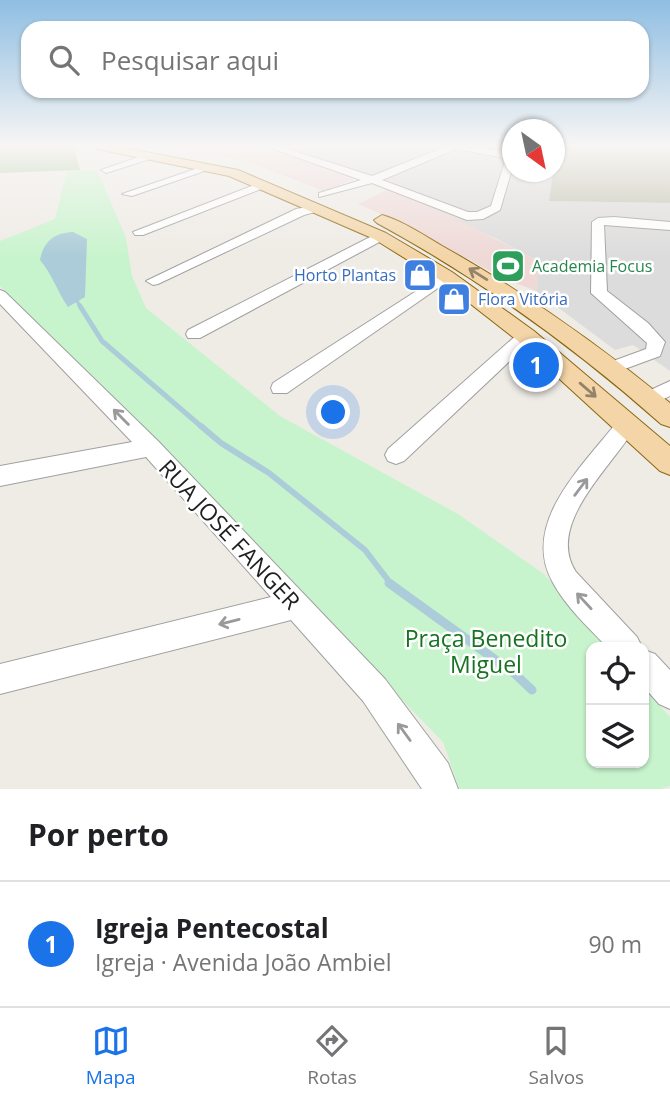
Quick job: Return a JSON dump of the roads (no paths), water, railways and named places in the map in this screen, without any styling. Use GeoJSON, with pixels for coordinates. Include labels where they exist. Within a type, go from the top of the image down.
{"type":"FeatureCollection","features":[{"type":"Feature","properties":{"kind":"main road"},"geometry":{"type":"LineString","coordinates":[[256,183],[380,236],[446,276],[526,336],[670,463]]}},
{"type":"Feature","properties":{"kind":"main road"},"geometry":{"type":"LineString","coordinates":[[275,183],[311,205],[340,202],[411,234],[450,257],[508,292],[611,368],[670,417]]}},
{"type":"Feature","properties":{"kind":"street"},"geometry":{"type":"LineString","coordinates":[[128,194],[162,183]]}},
{"type":"Feature","properties":{"kind":"street"},"geometry":{"type":"LineString","coordinates":[[153,281],[311,205],[368,183]]}},
{"type":"Feature","properties":{"kind":"street"},"geometry":{"type":"LineString","coordinates":[[340,202],[372,183]]}},
{"type":"Feature","properties":{"kind":"street"},"geometry":{"type":"LineString","coordinates":[[387,183],[453,212],[480,216],[496,208],[503,183]]}},
{"type":"Feature","properties":{"kind":"street"},"geometry":{"type":"LineString","coordinates":[[139,232],[262,185]]}},
{"type":"Feature","properties":{"kind":"street"},"geometry":{"type":"LineString","coordinates":[[611,368],[654,352],[656,342],[642,327],[599,293],[598,222],[670,226]]}},
{"type":"Feature","properties":{"kind":"street"},"geometry":{"type":"LineString","coordinates":[[194,334],[380,236]]}},
{"type":"Feature","properties":{"kind":"street"},"geometry":{"type":"LineString","coordinates":[[280,388],[446,276]]}},
{"type":"Feature","properties":{"kind":"street","name":"RUA JOSÉ FANGER"},"geometry":{"type":"LineString","coordinates":[[0,295],[150,447],[374,691],[436,775],[440,789]]}},
{"type":"Feature","properties":{"kind":"street"},"geometry":{"type":"LineString","coordinates":[[396,455],[526,336]]}},
{"type":"Feature","properties":{"kind":"street"},"geometry":{"type":"LineString","coordinates":[[649,399],[670,388]]}},
{"type":"Feature","properties":{"kind":"street"},"geometry":{"type":"LineString","coordinates":[[622,642],[561,577],[553,548],[556,527],[563,511],[627,424]]}},
{"type":"Feature","properties":{"kind":"street"},"geometry":{"type":"LineString","coordinates":[[0,476],[150,447]]}},
{"type":"Feature","properties":{"kind":"street"},"geometry":{"type":"LineString","coordinates":[[0,679],[296,606]]}},
{"type":"Feature","properties":{"kind":"street"},"geometry":{"type":"LineString","coordinates":[[649,670],[670,693]]}},
{"type":"Feature","properties":{"kind":"water"},"geometry":{"type":"Polygon","coordinates":[[[73,232],[87,239],[85,297],[68,307],[40,260],[51,239],[73,232]]]}},
{"type":"Feature","properties":{"kind":"waterway"},"geometry":{"type":"LineString","coordinates":[[77,301],[81,308]]}},
{"type":"Feature","properties":{"kind":"waterway"},"geometry":{"type":"LineString","coordinates":[[80,306],[102,341],[203,428]]}},
{"type":"Feature","properties":{"kind":"waterway"},"geometry":{"type":"LineString","coordinates":[[201,426],[221,443],[269,473],[365,550],[391,584]]}},
{"type":"Feature","properties":{"kind":"waterway"},"geometry":{"type":"LineString","coordinates":[[389,583],[515,674],[532,690]]}},
{"type":"Feature","properties":{"kind":"place","name":"Academia Focus"},"geometry":{"type":"Point","coordinates":[508,266]}},
{"type":"Feature","properties":{"kind":"place","name":"Horto Plantas"},"geometry":{"type":"Point","coordinates":[420,275]}},
{"type":"Feature","properties":{"kind":"place","name":"Flora Vitória"},"geometry":{"type":"Point","coordinates":[454,299]}},
{"type":"Feature","properties":{"kind":"place","name":"Igreja Pentecostal"},"geometry":{"type":"Point","coordinates":[536,365]}},
{"type":"Feature","properties":{"kind":"park label","name":"Praça Benedito Miguel"},"geometry":{"type":"Point","coordinates":[486,651]}}]}
